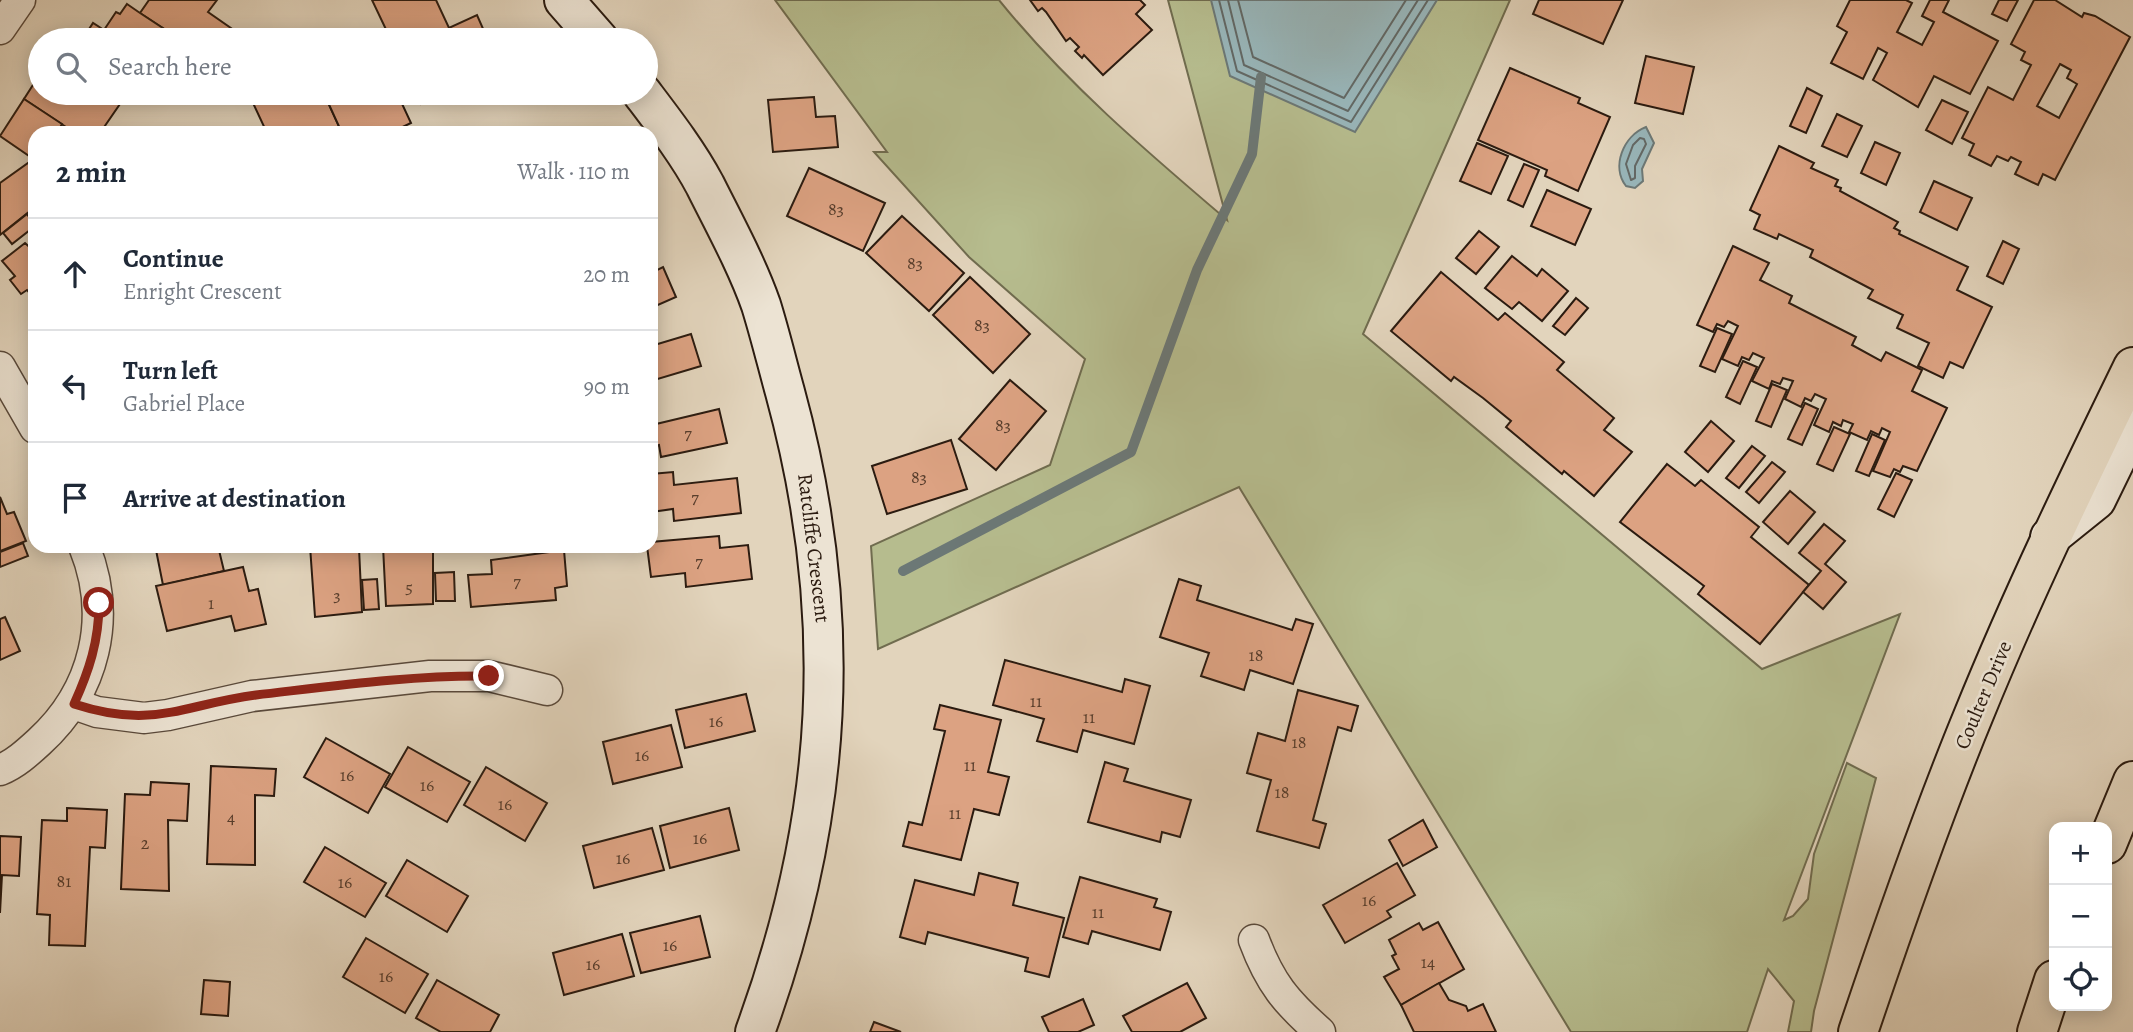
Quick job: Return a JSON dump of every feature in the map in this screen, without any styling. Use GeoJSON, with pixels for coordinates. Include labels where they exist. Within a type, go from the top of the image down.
{"type":"FeatureCollection","features":[{"type":"Feature","properties":{"kind":"main road","name":"Coulter Drive"},"geometry":{"type":"LineString","coordinates":[[1858,1032],[1906,890],[1974,713],[2050,537],[2133,367]]}},
{"type":"Feature","properties":{"kind":"main road"},"geometry":{"type":"LineString","coordinates":[[2112,832],[2133,781]]}},
{"type":"Feature","properties":{"kind":"main road"},"geometry":{"type":"LineString","coordinates":[[2037,1032],[2049,995]]}},
{"type":"Feature","properties":{"kind":"street"},"geometry":{"type":"LineString","coordinates":[[0,29],[20,0]]}},
{"type":"Feature","properties":{"kind":"street"},"geometry":{"type":"LineString","coordinates":[[564,0],[588,28]]}},
{"type":"Feature","properties":{"kind":"street","name":"Ratcliffe Crescent"},"geometry":{"type":"LineString","coordinates":[[650,105],[704,183],[760,303],[800,446],[816,535],[825,621],[825,710],[819,778],[798,895],[779,967],[755,1032]]}},
{"type":"Feature","properties":{"kind":"street"},"geometry":{"type":"LineString","coordinates":[[0,367],[28,416]]}},
{"type":"Feature","properties":{"kind":"street"},"geometry":{"type":"LineString","coordinates":[[2050,537],[2096,499],[2133,424]]}},
{"type":"Feature","properties":{"kind":"street"},"geometry":{"type":"LineString","coordinates":[[0,770],[23,757],[59,724],[74,704],[91,667],[99,625],[99,603],[86,553]]}},
{"type":"Feature","properties":{"kind":"street"},"geometry":{"type":"LineString","coordinates":[[74,704],[97,712],[144,718],[252,696],[430,676],[489,676],[547,690]]}},
{"type":"Feature","properties":{"kind":"street"},"geometry":{"type":"LineString","coordinates":[[1254,940],[1266,974],[1286,1001],[1320,1032]]}},
{"type":"Feature","properties":{"kind":"green space"},"geometry":{"type":"Polygon","coordinates":[[[775,0],[999,0],[1079,88],[1227,220],[1168,0],[1510,0],[1363,334],[1762,669],[1900,614],[1784,920],[1793,916],[1808,899],[1814,854],[1847,763],[1876,778],[1814,1011],[1811,1032],[1788,1032],[1794,1001],[1768,969],[1747,1032],[1571,1032],[1239,487],[878,649],[871,546],[1050,465],[1085,359],[969,257],[874,152],[887,152],[775,0]]]}},
{"type":"Feature","properties":{"kind":"water"},"geometry":{"type":"Polygon","coordinates":[[[1211,0],[1437,0],[1355,132],[1230,76],[1211,0]]]}},
{"type":"Feature","properties":{"kind":"water"},"geometry":{"type":"Polygon","coordinates":[[[1646,127],[1654,143],[1642,169],[1643,181],[1635,188],[1626,186],[1620,170],[1622,153],[1631,137],[1646,127]]]}},
{"type":"Feature","properties":{"kind":"building"},"geometry":{"type":"Polygon","coordinates":[[[149,0],[217,0],[208,12],[231,28],[163,28],[140,13],[149,0]]]}},
{"type":"Feature","properties":{"kind":"building"},"geometry":{"type":"Polygon","coordinates":[[[372,0],[436,0],[449,28],[385,28],[372,0]]]}},
{"type":"Feature","properties":{"kind":"building"},"geometry":{"type":"Polygon","coordinates":[[[1030,0],[1140,0],[1145,5],[1136,14],[1152,30],[1103,75],[1084,55],[1082,58],[1075,51],[1079,47],[1070,38],[1066,41],[1046,12],[1042,8],[1038,11],[1030,0]]]}},
{"type":"Feature","properties":{"kind":"building"},"geometry":{"type":"Polygon","coordinates":[[[1539,0],[1623,0],[1603,44],[1533,14],[1539,0]]]}},
{"type":"Feature","properties":{"kind":"building"},"geometry":{"type":"Polygon","coordinates":[[[1850,0],[1906,0],[1912,3],[1897,32],[1922,45],[1934,22],[1922,16],[1930,0],[1949,0],[1943,12],[1998,41],[1970,94],[1934,76],[1918,107],[1873,80],[1887,53],[1878,48],[1863,79],[1831,63],[1847,32],[1837,26],[1850,0]]]}},
{"type":"Feature","properties":{"kind":"building"},"geometry":{"type":"Polygon","coordinates":[[[1999,0],[2018,0],[2007,21],[1992,14],[1999,0]]]}},
{"type":"Feature","properties":{"kind":"building"},"geometry":{"type":"Polygon","coordinates":[[[2034,0],[2055,0],[2082,17],[2084,13],[2095,16],[2130,37],[2055,180],[2043,174],[2038,185],[2015,174],[2021,162],[2011,157],[2008,161],[1997,156],[1991,166],[1969,155],[1974,144],[1962,138],[1988,87],[2013,100],[2031,65],[2021,60],[2025,52],[2011,44],[2034,0]],[[2060,64],[2037,106],[2059,118],[2077,84],[2067,78],[2071,70],[2060,64]]]}},
{"type":"Feature","properties":{"kind":"building"},"geometry":{"type":"Polygon","coordinates":[[[127,4],[163,28],[105,28],[116,12],[120,14],[127,4]]]}},
{"type":"Feature","properties":{"kind":"building"},"geometry":{"type":"Polygon","coordinates":[[[477,15],[483,28],[449,28],[477,15]]]}},
{"type":"Feature","properties":{"kind":"building"},"geometry":{"type":"Polygon","coordinates":[[[1646,56],[1694,67],[1683,114],[1635,103],[1646,56]]]}},
{"type":"Feature","properties":{"kind":"building"},"geometry":{"type":"Polygon","coordinates":[[[1510,68],[1580,98],[1578,103],[1610,117],[1578,191],[1545,176],[1547,170],[1478,140],[1510,68]]]}},
{"type":"Feature","properties":{"kind":"building"},"geometry":{"type":"Polygon","coordinates":[[[1807,88],[1822,96],[1806,133],[1790,126],[1807,88]]]}},
{"type":"Feature","properties":{"kind":"building"},"geometry":{"type":"Polygon","coordinates":[[[814,97],[816,117],[835,116],[838,147],[773,152],[768,100],[814,97]]]}},
{"type":"Feature","properties":{"kind":"building"},"geometry":{"type":"Polygon","coordinates":[[[24,99],[28,105],[33,105],[62,124],[28,126],[28,155],[0,136],[24,99]]]}},
{"type":"Feature","properties":{"kind":"building"},"geometry":{"type":"Polygon","coordinates":[[[1942,100],[1968,112],[1952,144],[1926,130],[1942,100]]]}},
{"type":"Feature","properties":{"kind":"building"},"geometry":{"type":"Polygon","coordinates":[[[33,105],[119,105],[105,126],[64,126],[33,105]]]}},
{"type":"Feature","properties":{"kind":"building"},"geometry":{"type":"Polygon","coordinates":[[[254,105],[329,105],[339,126],[264,126],[254,105]]]}},
{"type":"Feature","properties":{"kind":"building"},"geometry":{"type":"Polygon","coordinates":[[[329,105],[403,105],[411,123],[405,126],[339,126],[329,105]]]}},
{"type":"Feature","properties":{"kind":"building"},"geometry":{"type":"Polygon","coordinates":[[[1837,114],[1862,126],[1847,157],[1822,146],[1837,114]]]}},
{"type":"Feature","properties":{"kind":"building"},"geometry":{"type":"Polygon","coordinates":[[[1875,142],[1900,153],[1886,185],[1861,173],[1875,142]]]}},
{"type":"Feature","properties":{"kind":"building"},"geometry":{"type":"Polygon","coordinates":[[[1477,143],[1508,156],[1491,194],[1460,181],[1477,143]]]}},
{"type":"Feature","properties":{"kind":"building"},"geometry":{"type":"Polygon","coordinates":[[[1779,146],[1814,163],[1811,168],[1838,180],[1835,186],[1841,188],[1840,191],[1898,222],[1894,228],[1900,231],[1899,234],[1968,267],[1957,290],[1992,307],[1963,368],[1950,362],[1943,378],[1918,366],[1929,343],[1897,328],[1903,315],[1868,298],[1873,290],[1810,257],[1813,250],[1779,234],[1777,239],[1754,229],[1760,215],[1750,210],[1779,146]]]}},
{"type":"Feature","properties":{"kind":"building"},"geometry":{"type":"Polygon","coordinates":[[[28,163],[28,213],[0,235],[0,183],[28,163]]]}},
{"type":"Feature","properties":{"kind":"building"},"geometry":{"type":"Polygon","coordinates":[[[1524,164],[1539,170],[1523,207],[1508,200],[1524,164]]]}},
{"type":"Feature","properties":{"kind":"building"},"geometry":{"type":"Polygon","coordinates":[[[809,168],[885,203],[863,251],[787,216],[809,168]]]}},
{"type":"Feature","properties":{"kind":"building"},"geometry":{"type":"Polygon","coordinates":[[[1934,181],[1972,198],[1957,230],[1920,212],[1934,181]]]}},
{"type":"Feature","properties":{"kind":"building"},"geometry":{"type":"Polygon","coordinates":[[[1547,190],[1591,209],[1575,245],[1531,226],[1547,190]]]}},
{"type":"Feature","properties":{"kind":"building"},"geometry":{"type":"Polygon","coordinates":[[[27,214],[28,231],[12,244],[3,233],[27,214]]]}},
{"type":"Feature","properties":{"kind":"building"},"geometry":{"type":"Polygon","coordinates":[[[902,216],[964,273],[929,311],[866,253],[902,216]]]}},
{"type":"Feature","properties":{"kind":"building"},"geometry":{"type":"Polygon","coordinates":[[[1479,231],[1499,247],[1476,274],[1456,258],[1479,231]]]}},
{"type":"Feature","properties":{"kind":"building"},"geometry":{"type":"Polygon","coordinates":[[[2003,241],[2019,249],[2003,284],[1987,276],[2003,241]]]}},
{"type":"Feature","properties":{"kind":"building"},"geometry":{"type":"Polygon","coordinates":[[[25,243],[28,246],[28,291],[21,294],[10,280],[15,276],[2,261],[25,243]]]}},
{"type":"Feature","properties":{"kind":"building"},"geometry":{"type":"Polygon","coordinates":[[[1733,246],[1769,263],[1760,280],[1792,296],[1789,303],[1856,337],[1852,345],[1881,361],[1886,352],[1922,370],[1912,391],[1947,408],[1917,471],[1903,466],[1900,472],[1894,469],[1890,477],[1873,471],[1890,432],[1882,428],[1879,435],[1871,431],[1867,440],[1849,432],[1853,424],[1843,420],[1841,426],[1833,422],[1829,432],[1814,425],[1826,399],[1815,394],[1811,401],[1805,398],[1801,407],[1785,399],[1793,381],[1783,378],[1780,384],[1772,381],[1769,389],[1752,381],[1764,358],[1753,353],[1749,360],[1742,357],[1738,366],[1722,359],[1738,326],[1728,321],[1724,327],[1717,324],[1713,332],[1697,325],[1733,246]]]}},
{"type":"Feature","properties":{"kind":"building"},"geometry":{"type":"Polygon","coordinates":[[[1512,256],[1537,276],[1542,269],[1568,291],[1542,321],[1519,302],[1512,309],[1485,288],[1512,256]]]}},
{"type":"Feature","properties":{"kind":"building"},"geometry":{"type":"Polygon","coordinates":[[[663,267],[676,297],[658,305],[658,270],[663,267]]]}},
{"type":"Feature","properties":{"kind":"building"},"geometry":{"type":"Polygon","coordinates":[[[1441,272],[1498,320],[1505,313],[1564,362],[1557,370],[1614,418],[1604,430],[1632,452],[1594,496],[1564,471],[1562,474],[1506,427],[1511,421],[1483,398],[1454,377],[1451,381],[1391,331],[1441,272]]]}},
{"type":"Feature","properties":{"kind":"building"},"geometry":{"type":"Polygon","coordinates":[[[970,277],[1030,334],[993,373],[933,315],[970,277]]]}},
{"type":"Feature","properties":{"kind":"building"},"geometry":{"type":"Polygon","coordinates":[[[1576,298],[1588,308],[1565,335],[1553,326],[1576,298]]]}},
{"type":"Feature","properties":{"kind":"building"},"geometry":{"type":"Polygon","coordinates":[[[1717,328],[1732,334],[1715,372],[1700,366],[1717,328]]]}},
{"type":"Feature","properties":{"kind":"building"},"geometry":{"type":"Polygon","coordinates":[[[691,334],[701,366],[658,379],[658,344],[691,334]]]}},
{"type":"Feature","properties":{"kind":"building"},"geometry":{"type":"Polygon","coordinates":[[[1743,361],[1757,367],[1740,404],[1726,397],[1743,361]]]}},
{"type":"Feature","properties":{"kind":"building"},"geometry":{"type":"Polygon","coordinates":[[[1010,380],[1046,411],[996,470],[959,439],[1010,380]]]}},
{"type":"Feature","properties":{"kind":"building"},"geometry":{"type":"Polygon","coordinates":[[[1772,384],[1787,390],[1771,427],[1756,421],[1772,384]]]}},
{"type":"Feature","properties":{"kind":"building"},"geometry":{"type":"Polygon","coordinates":[[[1805,403],[1818,409],[1802,445],[1788,439],[1805,403]]]}},
{"type":"Feature","properties":{"kind":"building"},"geometry":{"type":"Polygon","coordinates":[[[719,409],[727,443],[661,457],[658,424],[719,409]]]}},
{"type":"Feature","properties":{"kind":"building"},"geometry":{"type":"Polygon","coordinates":[[[1711,421],[1734,441],[1708,472],[1685,452],[1711,421]]]}},
{"type":"Feature","properties":{"kind":"building"},"geometry":{"type":"Polygon","coordinates":[[[1834,427],[1850,434],[1833,471],[1817,464],[1834,427]]]}},
{"type":"Feature","properties":{"kind":"building"},"geometry":{"type":"Polygon","coordinates":[[[1872,434],[1885,440],[1869,476],[1856,471],[1872,434]]]}},
{"type":"Feature","properties":{"kind":"building"},"geometry":{"type":"Polygon","coordinates":[[[951,440],[967,489],[887,514],[872,466],[951,440]]]}},
{"type":"Feature","properties":{"kind":"building"},"geometry":{"type":"Polygon","coordinates":[[[1752,446],[1765,456],[1739,488],[1726,478],[1752,446]]]}},
{"type":"Feature","properties":{"kind":"building"},"geometry":{"type":"Polygon","coordinates":[[[1772,462],[1785,472],[1759,503],[1746,492],[1772,462]]]}},
{"type":"Feature","properties":{"kind":"building"},"geometry":{"type":"Polygon","coordinates":[[[1667,464],[1695,486],[1701,480],[1759,527],[1751,537],[1809,585],[1760,644],[1698,594],[1704,586],[1620,522],[1667,464]]]}},
{"type":"Feature","properties":{"kind":"building"},"geometry":{"type":"Polygon","coordinates":[[[673,472],[674,485],[737,478],[741,513],[674,521],[673,509],[658,511],[658,473],[673,472]]]}},
{"type":"Feature","properties":{"kind":"building"},"geometry":{"type":"Polygon","coordinates":[[[1896,473],[1912,480],[1894,517],[1878,509],[1896,473]]]}},
{"type":"Feature","properties":{"kind":"building"},"geometry":{"type":"Polygon","coordinates":[[[1790,491],[1815,512],[1788,544],[1763,522],[1790,491]]]}},
{"type":"Feature","properties":{"kind":"building"},"geometry":{"type":"Polygon","coordinates":[[[0,497],[7,514],[14,512],[26,541],[0,551],[0,497]]]}},
{"type":"Feature","properties":{"kind":"building"},"geometry":{"type":"Polygon","coordinates":[[[1824,524],[1845,541],[1825,564],[1846,582],[1823,609],[1803,592],[1821,571],[1799,553],[1824,524]]]}},
{"type":"Feature","properties":{"kind":"building"},"geometry":{"type":"Polygon","coordinates":[[[719,536],[720,548],[748,545],[752,579],[686,587],[685,573],[651,577],[648,553],[658,553],[658,541],[719,536]]]}},
{"type":"Feature","properties":{"kind":"building"},"geometry":{"type":"Polygon","coordinates":[[[23,543],[28,556],[0,567],[0,552],[23,543]]]}},
{"type":"Feature","properties":{"kind":"building"},"geometry":{"type":"Polygon","coordinates":[[[157,553],[220,553],[224,571],[163,585],[157,553]]]}},
{"type":"Feature","properties":{"kind":"building"},"geometry":{"type":"Polygon","coordinates":[[[310,553],[359,553],[362,612],[315,617],[310,553]]]}},
{"type":"Feature","properties":{"kind":"building"},"geometry":{"type":"Polygon","coordinates":[[[383,553],[433,553],[433,604],[386,606],[383,553]]]}},
{"type":"Feature","properties":{"kind":"building"},"geometry":{"type":"Polygon","coordinates":[[[542,553],[564,553],[567,586],[555,588],[556,600],[471,607],[468,575],[492,574],[491,560],[542,553]]]}},
{"type":"Feature","properties":{"kind":"building"},"geometry":{"type":"Polygon","coordinates":[[[243,567],[249,591],[258,589],[266,624],[235,631],[231,616],[167,631],[156,586],[243,567]]]}},
{"type":"Feature","properties":{"kind":"building"},"geometry":{"type":"Polygon","coordinates":[[[454,572],[455,601],[436,601],[435,573],[454,572]]]}},
{"type":"Feature","properties":{"kind":"building"},"geometry":{"type":"Polygon","coordinates":[[[377,579],[379,609],[364,610],[362,580],[377,579]]]}},
{"type":"Feature","properties":{"kind":"building"},"geometry":{"type":"Polygon","coordinates":[[[1179,579],[1201,586],[1197,600],[1292,630],[1296,619],[1313,624],[1293,684],[1250,670],[1244,690],[1201,676],[1209,653],[1160,637],[1179,579]]]}},
{"type":"Feature","properties":{"kind":"building"},"geometry":{"type":"Polygon","coordinates":[[[5,617],[20,651],[0,660],[0,619],[5,617]]]}},
{"type":"Feature","properties":{"kind":"building"},"geometry":{"type":"Polygon","coordinates":[[[1005,660],[1122,692],[1125,679],[1150,686],[1134,744],[1083,730],[1077,752],[1037,741],[1044,719],[993,705],[1005,660]]]}},
{"type":"Feature","properties":{"kind":"building"},"geometry":{"type":"Polygon","coordinates":[[[1298,690],[1358,706],[1351,731],[1338,727],[1313,820],[1326,824],[1319,848],[1257,831],[1271,780],[1247,773],[1258,733],[1285,741],[1298,690]]]}},
{"type":"Feature","properties":{"kind":"building"},"geometry":{"type":"Polygon","coordinates":[[[746,694],[755,731],[685,748],[676,710],[746,694]]]}},
{"type":"Feature","properties":{"kind":"building"},"geometry":{"type":"Polygon","coordinates":[[[940,705],[1001,720],[988,772],[1009,777],[999,815],[974,809],[961,860],[903,846],[909,822],[922,825],[945,731],[934,729],[940,705]]]}},
{"type":"Feature","properties":{"kind":"building"},"geometry":{"type":"Polygon","coordinates":[[[671,725],[682,767],[613,784],[603,742],[671,725]]]}},
{"type":"Feature","properties":{"kind":"building"},"geometry":{"type":"Polygon","coordinates":[[[326,738],[390,774],[368,813],[304,777],[326,738]]]}},
{"type":"Feature","properties":{"kind":"building"},"geometry":{"type":"Polygon","coordinates":[[[408,747],[470,782],[447,822],[385,787],[408,747]]]}},
{"type":"Feature","properties":{"kind":"building"},"geometry":{"type":"Polygon","coordinates":[[[1105,762],[1128,769],[1124,781],[1191,800],[1180,837],[1162,832],[1160,842],[1088,822],[1105,762]]]}},
{"type":"Feature","properties":{"kind":"building"},"geometry":{"type":"Polygon","coordinates":[[[211,766],[276,769],[274,796],[255,795],[255,865],[207,864],[211,766]]]}},
{"type":"Feature","properties":{"kind":"building"},"geometry":{"type":"Polygon","coordinates":[[[486,767],[547,803],[525,841],[464,805],[486,767]]]}},
{"type":"Feature","properties":{"kind":"building"},"geometry":{"type":"Polygon","coordinates":[[[151,782],[189,784],[187,821],[168,820],[169,891],[121,889],[125,794],[150,795],[151,782]]]}},
{"type":"Feature","properties":{"kind":"building"},"geometry":{"type":"Polygon","coordinates":[[[67,808],[107,810],[105,848],[90,847],[85,946],[49,945],[50,915],[37,914],[42,820],[67,821],[67,808]]]}},
{"type":"Feature","properties":{"kind":"building"},"geometry":{"type":"Polygon","coordinates":[[[729,808],[739,850],[670,868],[660,826],[729,808]]]}},
{"type":"Feature","properties":{"kind":"building"},"geometry":{"type":"Polygon","coordinates":[[[1423,820],[1437,847],[1403,866],[1389,840],[1423,820]]]}},
{"type":"Feature","properties":{"kind":"building"},"geometry":{"type":"Polygon","coordinates":[[[652,828],[664,870],[594,888],[583,846],[652,828]]]}},
{"type":"Feature","properties":{"kind":"building"},"geometry":{"type":"Polygon","coordinates":[[[0,836],[21,837],[19,876],[2,875],[0,913],[0,836]]]}},
{"type":"Feature","properties":{"kind":"building"},"geometry":{"type":"Polygon","coordinates":[[[325,847],[386,883],[365,917],[304,882],[325,847]]]}},
{"type":"Feature","properties":{"kind":"building"},"geometry":{"type":"Polygon","coordinates":[[[407,860],[468,896],[447,932],[386,896],[407,860]]]}},
{"type":"Feature","properties":{"kind":"building"},"geometry":{"type":"Polygon","coordinates":[[[1397,863],[1415,895],[1387,911],[1391,917],[1345,943],[1323,905],[1397,863]]]}},
{"type":"Feature","properties":{"kind":"building"},"geometry":{"type":"Polygon","coordinates":[[[979,873],[1018,883],[1013,905],[1064,918],[1049,977],[1025,971],[1028,958],[928,932],[925,944],[900,937],[915,880],[974,895],[979,873]]]}},
{"type":"Feature","properties":{"kind":"building"},"geometry":{"type":"Polygon","coordinates":[[[1080,877],[1157,899],[1154,907],[1171,912],[1160,950],[1092,931],[1088,944],[1063,937],[1080,877]]]}},
{"type":"Feature","properties":{"kind":"building"},"geometry":{"type":"Polygon","coordinates":[[[700,916],[710,957],[641,973],[630,933],[700,916]]]}},
{"type":"Feature","properties":{"kind":"building"},"geometry":{"type":"Polygon","coordinates":[[[1438,922],[1464,969],[1401,1005],[1384,977],[1399,969],[1392,956],[1396,954],[1389,940],[1419,923],[1423,930],[1438,922]]]}},
{"type":"Feature","properties":{"kind":"building"},"geometry":{"type":"Polygon","coordinates":[[[622,934],[634,976],[564,995],[553,953],[622,934]]]}},
{"type":"Feature","properties":{"kind":"building"},"geometry":{"type":"Polygon","coordinates":[[[366,938],[428,974],[405,1013],[343,977],[366,938]]]}},
{"type":"Feature","properties":{"kind":"building"},"geometry":{"type":"Polygon","coordinates":[[[204,980],[230,982],[228,1016],[201,1014],[204,980]]]}},
{"type":"Feature","properties":{"kind":"building"},"geometry":{"type":"Polygon","coordinates":[[[437,980],[499,1015],[490,1032],[441,1032],[416,1018],[437,980]]]}},
{"type":"Feature","properties":{"kind":"building"},"geometry":{"type":"Polygon","coordinates":[[[1187,983],[1206,1018],[1180,1032],[1132,1032],[1123,1016],[1187,983]]]}},
{"type":"Feature","properties":{"kind":"building"},"geometry":{"type":"Polygon","coordinates":[[[1439,983],[1449,1000],[1466,1006],[1468,1011],[1483,1004],[1496,1032],[1414,1032],[1401,1005],[1439,983]]]}},
{"type":"Feature","properties":{"kind":"building"},"geometry":{"type":"Polygon","coordinates":[[[1083,999],[1094,1025],[1078,1032],[1049,1032],[1042,1017],[1083,999]]]}},
{"type":"Feature","properties":{"kind":"building"},"geometry":{"type":"Polygon","coordinates":[[[874,1022],[901,1032],[870,1032],[874,1022]]]}},
{"type":"Feature","properties":{"kind":"waterway"},"geometry":{"type":"LineString","coordinates":[[903,571],[1131,452],[1197,270],[1252,154],[1261,77]]}},
{"type":"Feature","properties":{"kind":"route"},"geometry":{"type":"LineString","coordinates":[[99,603],[99,625],[91,667],[74,704],[97,712],[144,718],[252,696],[430,676],[489,676]]}}]}
